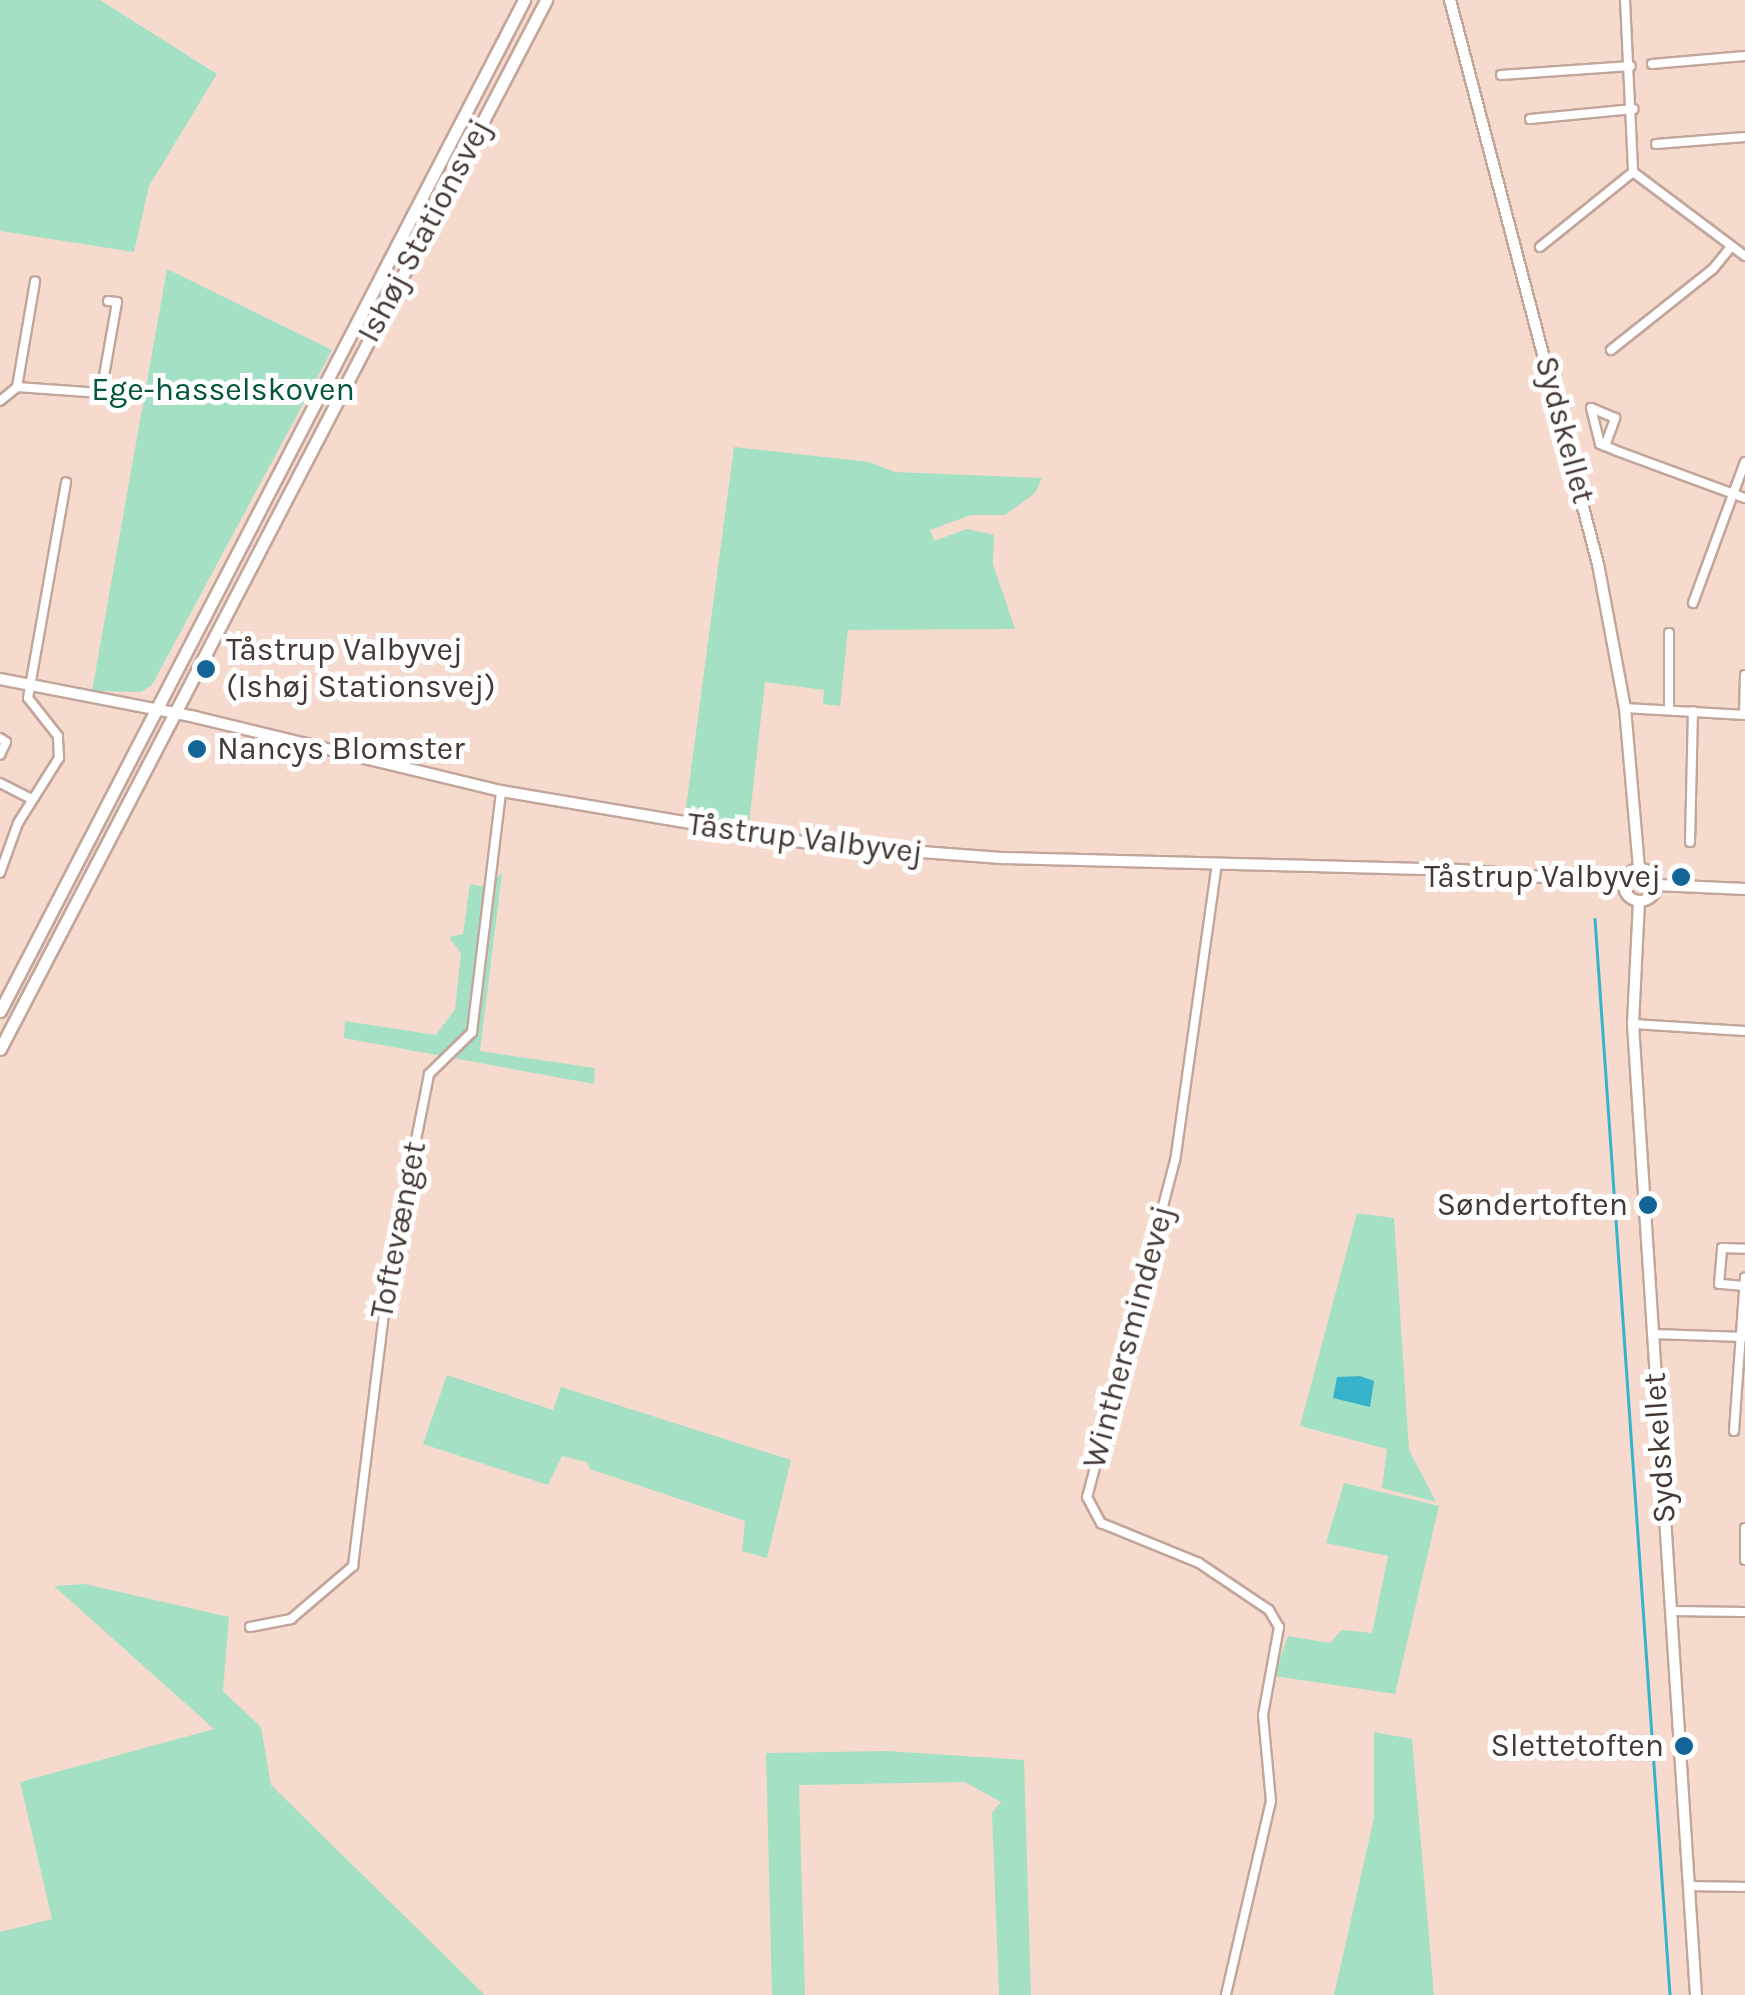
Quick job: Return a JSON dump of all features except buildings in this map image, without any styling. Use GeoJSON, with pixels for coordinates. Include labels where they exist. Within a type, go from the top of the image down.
{"type":"FeatureCollection","features":[{"type":"Feature","properties":{"kind":"main road","name":"Ishøj Stationsvej"},"geometry":{"type":"LineString","coordinates":[[0,1011],[524,0]]}},
{"type":"Feature","properties":{"kind":"main road","name":"Ishøj Stationsvej"},"geometry":{"type":"LineString","coordinates":[[0,1049],[546,0]]}},
{"type":"Feature","properties":{"kind":"street","name":"Sydskellet"},"geometry":{"type":"LineString","coordinates":[[1450,0],[1582,494],[1626,708],[1640,868]]}},
{"type":"Feature","properties":{"kind":"street"},"geometry":{"type":"LineString","coordinates":[[1540,247],[1632,172],[1634,109],[1625,0]]}},
{"type":"Feature","properties":{"kind":"street"},"geometry":{"type":"LineString","coordinates":[[1652,64],[1745,56]]}},
{"type":"Feature","properties":{"kind":"street"},"geometry":{"type":"LineString","coordinates":[[1501,75],[1631,66]]}},
{"type":"Feature","properties":{"kind":"street"},"geometry":{"type":"LineString","coordinates":[[1530,119],[1634,109]]}},
{"type":"Feature","properties":{"kind":"street"},"geometry":{"type":"LineString","coordinates":[[1656,144],[1745,138]]}},
{"type":"Feature","properties":{"kind":"street"},"geometry":{"type":"LineString","coordinates":[[1632,172],[1745,256]]}},
{"type":"Feature","properties":{"kind":"street"},"geometry":{"type":"LineString","coordinates":[[1611,350],[1713,269],[1731,247]]}},
{"type":"Feature","properties":{"kind":"street"},"geometry":{"type":"LineString","coordinates":[[0,401],[17,387],[34,282]]}},
{"type":"Feature","properties":{"kind":"street"},"geometry":{"type":"LineString","coordinates":[[17,387],[101,394],[117,302],[108,301]]}},
{"type":"Feature","properties":{"kind":"street"},"geometry":{"type":"LineString","coordinates":[[1604,446],[1615,418],[1590,408],[1600,444],[1604,446],[1733,493],[1745,498]]}},
{"type":"Feature","properties":{"kind":"street"},"geometry":{"type":"LineString","coordinates":[[1693,604],[1745,462]]}},
{"type":"Feature","properties":{"kind":"street"},"geometry":{"type":"LineString","coordinates":[[0,873],[32,799],[53,772],[60,746],[52,726],[30,705],[30,685],[66,482]]}},
{"type":"Feature","properties":{"kind":"street"},"geometry":{"type":"LineString","coordinates":[[1668,632],[1669,710]]}},
{"type":"Feature","properties":{"kind":"street"},"geometry":{"type":"LineString","coordinates":[[1626,708],[1744,714],[1745,675]]}},
{"type":"Feature","properties":{"kind":"street","name":"Tåstrup Valbyvej"},"geometry":{"type":"LineString","coordinates":[[0,680],[174,713],[500,791],[753,835],[914,854],[1461,870],[1624,884]]}},
{"type":"Feature","properties":{"kind":"street"},"geometry":{"type":"LineString","coordinates":[[1690,842],[1694,711]]}},
{"type":"Feature","properties":{"kind":"street"},"geometry":{"type":"LineString","coordinates":[[0,738],[6,742],[0,755]]}},
{"type":"Feature","properties":{"kind":"street"},"geometry":{"type":"LineString","coordinates":[[0,784],[32,799]]}},
{"type":"Feature","properties":{"kind":"street","name":"Toftevænget"},"geometry":{"type":"LineString","coordinates":[[250,1627],[290,1619],[353,1566],[388,1280],[429,1074],[472,1032],[500,791]]}},
{"type":"Feature","properties":{"kind":"street","name":"Winthersmindevej"},"geometry":{"type":"LineString","coordinates":[[1218,863],[1175,1160],[1087,1496],[1101,1523],[1199,1562],[1269,1610],[1279,1627],[1262,1715],[1271,1801],[1226,1995]]}},
{"type":"Feature","properties":{"kind":"street"},"geometry":{"type":"LineString","coordinates":[[1656,885],[1652,874],[1640,868],[1624,884],[1639,901],[1656,885],[1745,889]]}},
{"type":"Feature","properties":{"kind":"street","name":"Sydskellet"},"geometry":{"type":"LineString","coordinates":[[1639,901],[1633,1024],[1696,1995]]}},
{"type":"Feature","properties":{"kind":"street"},"geometry":{"type":"LineString","coordinates":[[1633,1024],[1745,1031]]}},
{"type":"Feature","properties":{"kind":"street"},"geometry":{"type":"LineString","coordinates":[[1744,1286],[1719,1284],[1722,1248],[1745,1249]]}},
{"type":"Feature","properties":{"kind":"street"},"geometry":{"type":"LineString","coordinates":[[1734,1431],[1745,1277]]}},
{"type":"Feature","properties":{"kind":"street"},"geometry":{"type":"LineString","coordinates":[[1652,1334],[1743,1337]]}},
{"type":"Feature","properties":{"kind":"street"},"geometry":{"type":"LineString","coordinates":[[1745,1528],[1745,1560]]}},
{"type":"Feature","properties":{"kind":"street"},"geometry":{"type":"LineString","coordinates":[[1671,1611],[1745,1612]]}},
{"type":"Feature","properties":{"kind":"street"},"geometry":{"type":"LineString","coordinates":[[1688,1886],[1745,1887]]}},
{"type":"Feature","properties":{"kind":"green space"},"geometry":{"type":"Polygon","coordinates":[[[0,0],[100,0],[217,74],[149,186],[134,252],[0,231],[0,0]]]}},
{"type":"Feature","properties":{"kind":"green space","name":"Ege-hasselskoven"},"geometry":{"type":"Polygon","coordinates":[[[167,269],[332,350],[152,685],[141,692],[92,691],[167,269]]]}},
{"type":"Feature","properties":{"kind":"green space"},"geometry":{"type":"Polygon","coordinates":[[[734,447],[869,462],[895,472],[1042,478],[1035,493],[1005,515],[971,515],[930,530],[934,541],[967,529],[994,535],[993,564],[1015,629],[848,630],[840,706],[823,704],[824,690],[765,682],[749,824],[685,815],[734,447]]]}},
{"type":"Feature","properties":{"kind":"green space"},"geometry":{"type":"Polygon","coordinates":[[[502,873],[480,1051],[595,1068],[594,1084],[344,1038],[345,1021],[436,1035],[455,1009],[461,953],[449,937],[463,934],[470,884],[485,887],[502,873]]]}},
{"type":"Feature","properties":{"kind":"green space"},"geometry":{"type":"Polygon","coordinates":[[[1357,1213],[1394,1218],[1409,1450],[1436,1502],[1382,1488],[1387,1449],[1300,1426],[1357,1213]]]}},
{"type":"Feature","properties":{"kind":"green space"},"geometry":{"type":"Polygon","coordinates":[[[447,1375],[553,1410],[561,1387],[791,1460],[767,1558],[742,1551],[745,1521],[590,1469],[587,1462],[562,1456],[548,1485],[423,1444],[447,1375]]]}},
{"type":"Feature","properties":{"kind":"green space"},"geometry":{"type":"Polygon","coordinates":[[[1344,1483],[1439,1506],[1395,1694],[1274,1676],[1288,1636],[1330,1643],[1342,1630],[1372,1633],[1388,1556],[1326,1543],[1344,1483]]]}},
{"type":"Feature","properties":{"kind":"green space"},"geometry":{"type":"Polygon","coordinates":[[[85,1584],[229,1617],[223,1691],[261,1727],[271,1785],[485,1995],[0,1995],[0,1932],[52,1919],[20,1782],[214,1729],[54,1586],[85,1584]]]}},
{"type":"Feature","properties":{"kind":"green space"},"geometry":{"type":"Polygon","coordinates":[[[1374,1732],[1412,1739],[1434,1995],[1334,1995],[1374,1818],[1374,1732]]]}},
{"type":"Feature","properties":{"kind":"green space"},"geometry":{"type":"Polygon","coordinates":[[[887,1751],[1024,1760],[1031,1995],[999,1995],[992,1813],[1001,1802],[965,1782],[799,1785],[805,1995],[772,1995],[766,1753],[887,1751]]]}},
{"type":"Feature","properties":{"kind":"water"},"geometry":{"type":"Polygon","coordinates":[[[1360,1376],[1374,1381],[1370,1407],[1333,1398],[1337,1377],[1360,1376]]]}},
{"type":"Feature","properties":{"kind":"waterway"},"geometry":{"type":"LineString","coordinates":[[1595,919],[1670,1995]]}},
{"type":"Feature","properties":{"kind":"place","name":"Tåstrup Valbyvej (Ishøj Stationsvej)"},"geometry":{"type":"Point","coordinates":[206,669]}},
{"type":"Feature","properties":{"kind":"place","name":"Nancys Blomster"},"geometry":{"type":"Point","coordinates":[197,749]}},
{"type":"Feature","properties":{"kind":"place","name":"Tåstrup Valbyvej"},"geometry":{"type":"Point","coordinates":[1681,877]}},
{"type":"Feature","properties":{"kind":"place","name":"Søndertoften"},"geometry":{"type":"Point","coordinates":[1648,1205]}},
{"type":"Feature","properties":{"kind":"place","name":"Slettetoften"},"geometry":{"type":"Point","coordinates":[1684,1746]}}]}
